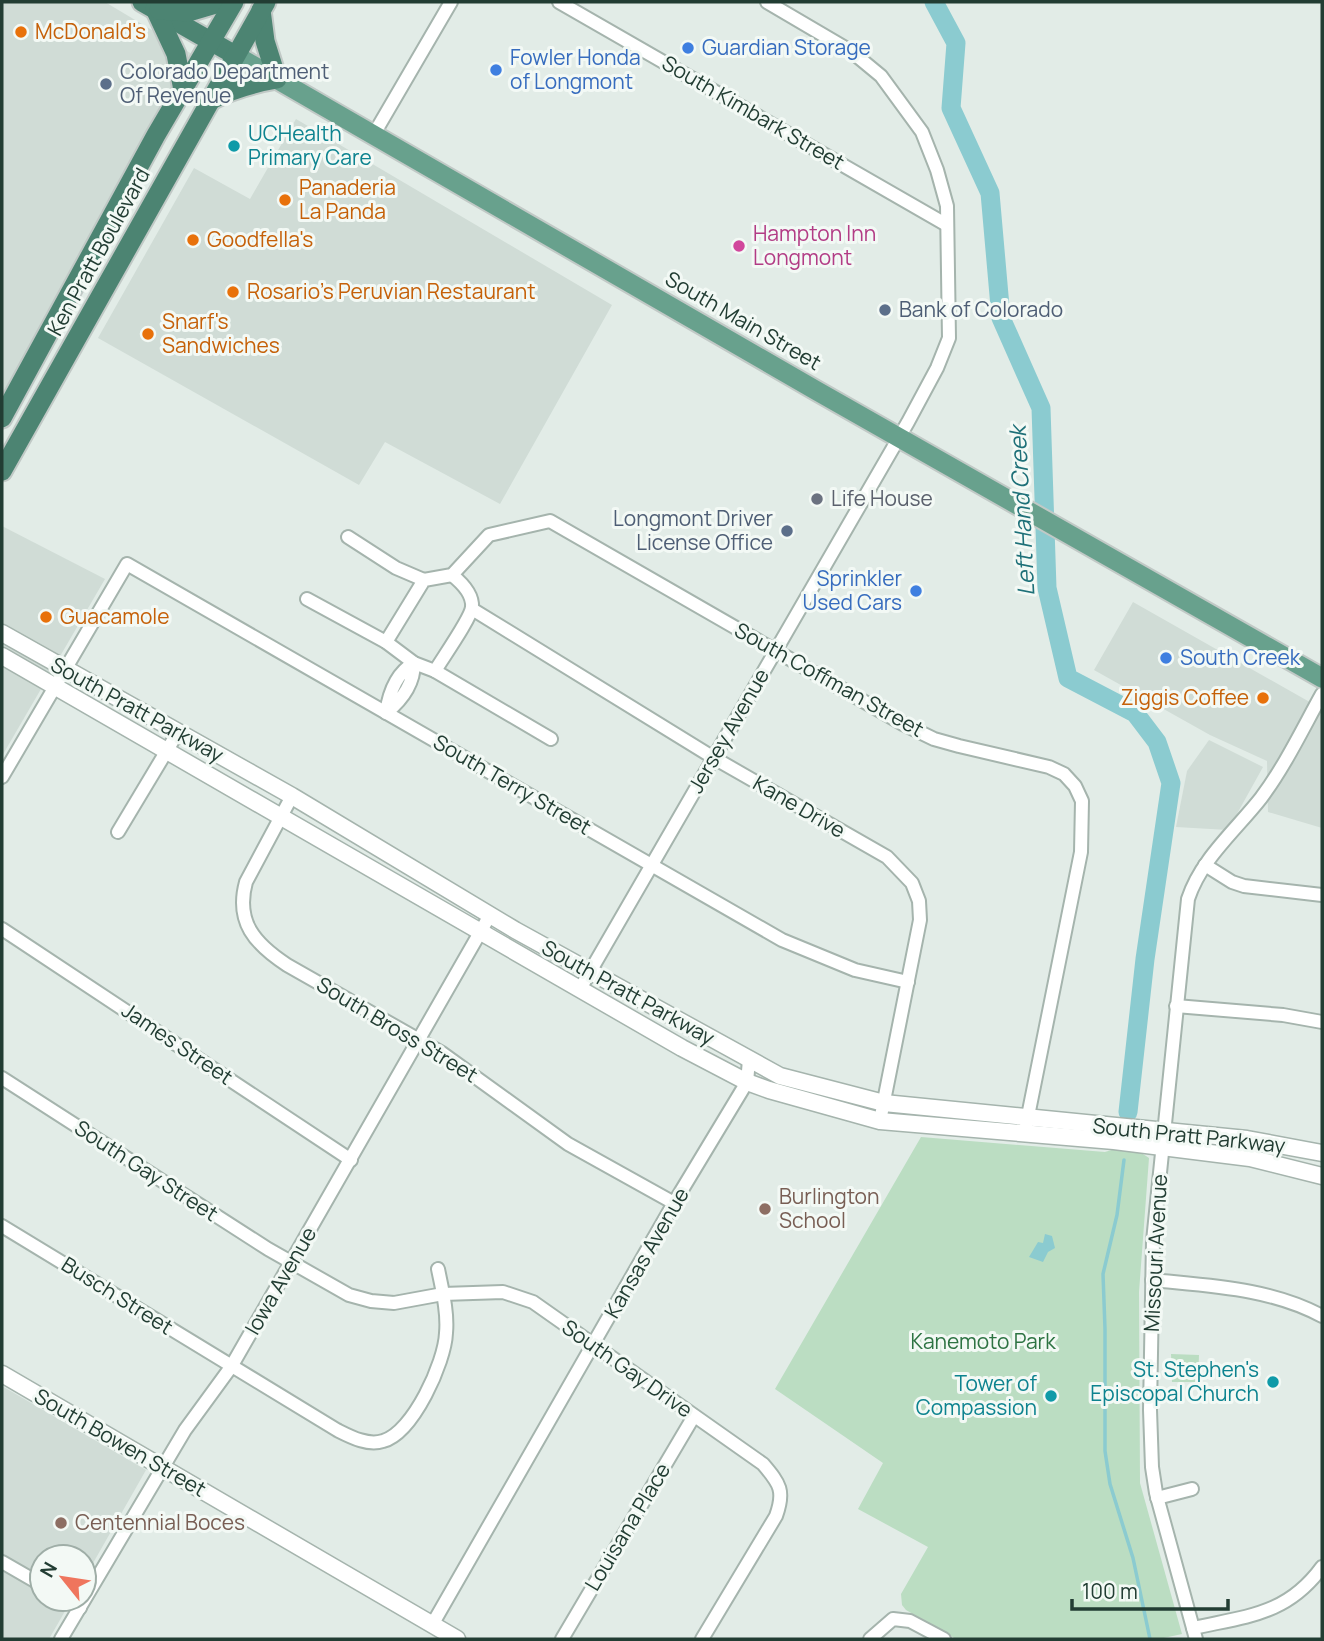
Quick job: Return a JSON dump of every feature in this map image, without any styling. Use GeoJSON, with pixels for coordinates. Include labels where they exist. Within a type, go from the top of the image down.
{"type":"FeatureCollection","features":[{"type":"Feature","properties":{"kind":"highway"},"geometry":{"type":"LineString","coordinates":[[148,6],[189,12],[223,2]]}},
{"type":"Feature","properties":{"kind":"highway","name":"Ken Pratt Boulevard"},"geometry":{"type":"LineString","coordinates":[[2,418],[234,2]]}},
{"type":"Feature","properties":{"kind":"highway"},"geometry":{"type":"LineString","coordinates":[[148,6],[176,54],[183,90]]}},
{"type":"Feature","properties":{"kind":"highway","name":"South Main Street"},"geometry":{"type":"LineString","coordinates":[[148,6],[235,55]]}},
{"type":"Feature","properties":{"kind":"highway"},"geometry":{"type":"LineString","coordinates":[[210,100],[251,83],[277,79],[268,55],[264,6]]}},
{"type":"Feature","properties":{"kind":"highway","name":"Ken Pratt Boulevard"},"geometry":{"type":"LineString","coordinates":[[2,471],[264,6]]}},
{"type":"Feature","properties":{"kind":"main road","name":"South Main Street"},"geometry":{"type":"LineString","coordinates":[[235,55],[1322,678]]}},
{"type":"Feature","properties":{"kind":"street"},"geometry":{"type":"LineString","coordinates":[[374,134],[451,2]]}},
{"type":"Feature","properties":{"kind":"street","name":"South Kimbark Street"},"geometry":{"type":"LineString","coordinates":[[559,2],[947,225]]}},
{"type":"Feature","properties":{"kind":"street","name":"Jersey Avenue"},"geometry":{"type":"LineString","coordinates":[[580,989],[899,437],[937,368],[949,338],[947,206],[923,133],[881,76],[852,52],[767,2]]}},
{"type":"Feature","properties":{"kind":"street","name":"South Coffman Street"},"geometry":{"type":"LineString","coordinates":[[452,575],[489,535],[550,520],[903,724],[934,739],[1049,766],[1064,774],[1075,786],[1084,810],[1081,852],[1024,1133]]}},
{"type":"Feature","properties":{"kind":"street"},"geometry":{"type":"LineString","coordinates":[[348,537],[396,568],[424,580],[452,575],[462,582],[470,596],[472,609],[435,671]]}},
{"type":"Feature","properties":{"kind":"street","name":"South Terry Street"},"geometry":{"type":"LineString","coordinates":[[64,669],[127,564],[782,940],[856,970],[908,982]]}},
{"type":"Feature","properties":{"kind":"street"},"geometry":{"type":"LineString","coordinates":[[386,642],[424,580]]}},
{"type":"Feature","properties":{"kind":"street"},"geometry":{"type":"LineString","coordinates":[[307,599],[386,642],[414,663],[435,671],[551,739]]}},
{"type":"Feature","properties":{"kind":"street","name":"Kane Drive"},"geometry":{"type":"LineString","coordinates":[[472,609],[714,758],[887,857],[905,874],[919,901],[920,920],[880,1121]]}},
{"type":"Feature","properties":{"kind":"street","name":"South Pratt Parkway"},"geometry":{"type":"LineString","coordinates":[[2,633],[292,796],[590,972],[780,1076],[884,1102],[1028,1116],[1164,1140],[1322,1176]]}},
{"type":"Feature","properties":{"kind":"street","name":"South Pratt Parkway"},"geometry":{"type":"LineString","coordinates":[[2,656],[480,933],[747,1082],[880,1121],[1114,1141],[1247,1139],[1322,1153]]}},
{"type":"Feature","properties":{"kind":"street"},"geometry":{"type":"LineString","coordinates":[[386,713],[399,702],[414,675],[414,663]]}},
{"type":"Feature","properties":{"kind":"street"},"geometry":{"type":"LineString","coordinates":[[2,777],[64,669]]}},
{"type":"Feature","properties":{"kind":"street","name":"Missouri Avenue"},"geometry":{"type":"LineString","coordinates":[[1194,1634],[1157,1498],[1152,1467],[1150,1410],[1153,1241],[1188,899],[1193,884],[1205,865],[1262,797],[1322,694]]}},
{"type":"Feature","properties":{"kind":"street"},"geometry":{"type":"LineString","coordinates":[[118,832],[178,733]]}},
{"type":"Feature","properties":{"kind":"street","name":"South Bross Street"},"geometry":{"type":"LineString","coordinates":[[292,796],[246,882],[243,911],[255,939],[287,965],[420,1039],[568,1144],[674,1203]]}},
{"type":"Feature","properties":{"kind":"street"},"geometry":{"type":"LineString","coordinates":[[1205,865],[1232,883],[1322,895]]}},
{"type":"Feature","properties":{"kind":"street","name":"Iowa Avenue"},"geometry":{"type":"LineString","coordinates":[[98,1577],[185,1430],[231,1367],[490,915]]}},
{"type":"Feature","properties":{"kind":"street","name":"James Street"},"geometry":{"type":"LineString","coordinates":[[2,929],[351,1160]]}},
{"type":"Feature","properties":{"kind":"street"},"geometry":{"type":"LineString","coordinates":[[1176,1006],[1283,1015],[1322,1022]]}},
{"type":"Feature","properties":{"kind":"street","name":"Kansas Avenue"},"geometry":{"type":"LineString","coordinates":[[432,1625],[674,1203],[747,1082],[749,1060]]}},
{"type":"Feature","properties":{"kind":"street","name":"South Gay Street"},"geometry":{"type":"LineString","coordinates":[[2,1078],[292,1263]]}},
{"type":"Feature","properties":{"kind":"street","name":"Busch Street"},"geometry":{"type":"LineString","coordinates":[[2,1226],[231,1367],[353,1438],[369,1442],[382,1442],[395,1436],[405,1426],[437,1374],[447,1331],[438,1269]]}},
{"type":"Feature","properties":{"kind":"street","name":"South Gay Drive"},"geometry":{"type":"LineString","coordinates":[[292,1263],[349,1295],[372,1301],[394,1303],[443,1294],[503,1292],[533,1302],[764,1464],[781,1488],[780,1505],[702,1639]]}},
{"type":"Feature","properties":{"kind":"street"},"geometry":{"type":"LineString","coordinates":[[1152,1280],[1234,1288],[1308,1308],[1322,1316]]}},
{"type":"Feature","properties":{"kind":"street","name":"South Bowen Street"},"geometry":{"type":"LineString","coordinates":[[2,1374],[457,1639]]}},
{"type":"Feature","properties":{"kind":"street","name":"Louisana Place"},"geometry":{"type":"LineString","coordinates":[[562,1639],[694,1416]]}},
{"type":"Feature","properties":{"kind":"street"},"geometry":{"type":"LineString","coordinates":[[1157,1498],[1192,1489]]}},
{"type":"Feature","properties":{"kind":"street"},"geometry":{"type":"LineString","coordinates":[[2,1562],[28,1577]]}},
{"type":"Feature","properties":{"kind":"street"},"geometry":{"type":"LineString","coordinates":[[1194,1634],[1280,1606],[1311,1583],[1322,1567]]}},
{"type":"Feature","properties":{"kind":"street","name":"Iowa Avenue"},"geometry":{"type":"LineString","coordinates":[[61,1639],[77,1613]]}},
{"type":"Feature","properties":{"kind":"street"},"geometry":{"type":"LineString","coordinates":[[870,1639],[893,1619],[910,1621],[944,1639]]}},
{"type":"Feature","properties":{"kind":"shaded area"},"geometry":{"type":"Polygon","coordinates":[[[2,2],[105,2],[192,54],[2,395],[2,2]]]}},
{"type":"Feature","properties":{"kind":"shaded area"},"geometry":{"type":"Polygon","coordinates":[[[296,119],[612,305],[500,504],[385,442],[359,485],[98,338],[194,168],[250,199],[296,119]]]}},
{"type":"Feature","properties":{"kind":"shaded area"},"geometry":{"type":"Polygon","coordinates":[[[2,526],[105,579],[2,756],[2,526]]]}},
{"type":"Feature","properties":{"kind":"shaded area"},"geometry":{"type":"Polygon","coordinates":[[[1133,602],[1322,709],[1322,828],[1268,812],[1267,761],[1210,735],[1094,670],[1133,602]]]}},
{"type":"Feature","properties":{"kind":"shaded area"},"geometry":{"type":"Polygon","coordinates":[[[1209,740],[1263,767],[1228,830],[1176,827],[1187,771],[1209,740]]]}},
{"type":"Feature","properties":{"kind":"shaded area"},"geometry":{"type":"Polygon","coordinates":[[[2,1386],[146,1470],[98,1554],[98,1543],[28,1543],[28,1613],[64,1613],[49,1639],[2,1639],[2,1386]]]}},
{"type":"Feature","properties":{"kind":"green space","name":"Kanemoto Park"},"geometry":{"type":"Polygon","coordinates":[[[921,1137],[1105,1152],[1128,1149],[1149,1158],[1139,1292],[1140,1483],[1182,1634],[1159,1639],[956,1639],[906,1610],[902,1605],[901,1594],[928,1547],[858,1509],[883,1463],[775,1389],[921,1137]]]}},
{"type":"Feature","properties":{"kind":"green space"},"geometry":{"type":"Polygon","coordinates":[[[1171,1354],[1199,1355],[1198,1382],[1172,1382],[1171,1354]]]}},
{"type":"Feature","properties":{"kind":"water"},"geometry":{"type":"Polygon","coordinates":[[[1045,1234],[1052,1236],[1055,1248],[1048,1252],[1043,1262],[1029,1257],[1038,1242],[1043,1243],[1045,1234]]]}},
{"type":"Feature","properties":{"kind":"waterway","name":"Left Hand Creek"},"geometry":{"type":"LineString","coordinates":[[934,2],[956,43],[951,108],[990,193],[1001,318],[1041,408],[1047,588],[1068,678],[1135,713],[1157,742],[1171,783],[1145,959],[1128,1112]]}},
{"type":"Feature","properties":{"kind":"waterway"},"geometry":{"type":"LineString","coordinates":[[1124,1160],[1117,1215],[1103,1274],[1105,1451],[1110,1484],[1133,1558],[1150,1639]]}},
{"type":"Feature","properties":{"kind":"place","name":"McDonald's"},"geometry":{"type":"Point","coordinates":[21,32]}},
{"type":"Feature","properties":{"kind":"place","name":"Guardian Storage"},"geometry":{"type":"Point","coordinates":[688,48]}},
{"type":"Feature","properties":{"kind":"place","name":"Fowler Honda of Longmont"},"geometry":{"type":"Point","coordinates":[496,70]}},
{"type":"Feature","properties":{"kind":"place","name":"Colorado Department Of Revenue"},"geometry":{"type":"Point","coordinates":[106,84]}},
{"type":"Feature","properties":{"kind":"place","name":"UCHealth Primary Care"},"geometry":{"type":"Point","coordinates":[234,146]}},
{"type":"Feature","properties":{"kind":"place","name":"Panaderia La Panda"},"geometry":{"type":"Point","coordinates":[285,200]}},
{"type":"Feature","properties":{"kind":"place","name":"Goodfella's"},"geometry":{"type":"Point","coordinates":[193,240]}},
{"type":"Feature","properties":{"kind":"place","name":"Hampton Inn Longmont"},"geometry":{"type":"Point","coordinates":[739,246]}},
{"type":"Feature","properties":{"kind":"place","name":"Rosario's Peruvian Restaurant"},"geometry":{"type":"Point","coordinates":[233,292]}},
{"type":"Feature","properties":{"kind":"place","name":"Bank of Colorado"},"geometry":{"type":"Point","coordinates":[885,310]}},
{"type":"Feature","properties":{"kind":"place","name":"Snarf's Sandwiches"},"geometry":{"type":"Point","coordinates":[148,334]}},
{"type":"Feature","properties":{"kind":"place","name":"Life House"},"geometry":{"type":"Point","coordinates":[817,499]}},
{"type":"Feature","properties":{"kind":"place","name":"Longmont Driver License Office"},"geometry":{"type":"Point","coordinates":[787,531]}},
{"type":"Feature","properties":{"kind":"place","name":"Sprinkler Used Cars"},"geometry":{"type":"Point","coordinates":[916,591]}},
{"type":"Feature","properties":{"kind":"place","name":"Guacamole"},"geometry":{"type":"Point","coordinates":[46,617]}},
{"type":"Feature","properties":{"kind":"place","name":"South Creek"},"geometry":{"type":"Point","coordinates":[1166,658]}},
{"type":"Feature","properties":{"kind":"place","name":"Ziggis Coffee"},"geometry":{"type":"Point","coordinates":[1263,698]}},
{"type":"Feature","properties":{"kind":"place","name":"Burlington School"},"geometry":{"type":"Point","coordinates":[765,1209]}},
{"type":"Feature","properties":{"kind":"place","name":"St. Stephen's Episcopal Church"},"geometry":{"type":"Point","coordinates":[1273,1382]}},
{"type":"Feature","properties":{"kind":"place","name":"Tower of Compassion"},"geometry":{"type":"Point","coordinates":[1051,1396]}},
{"type":"Feature","properties":{"kind":"place","name":"Centennial Boces"},"geometry":{"type":"Point","coordinates":[61,1523]}}]}
